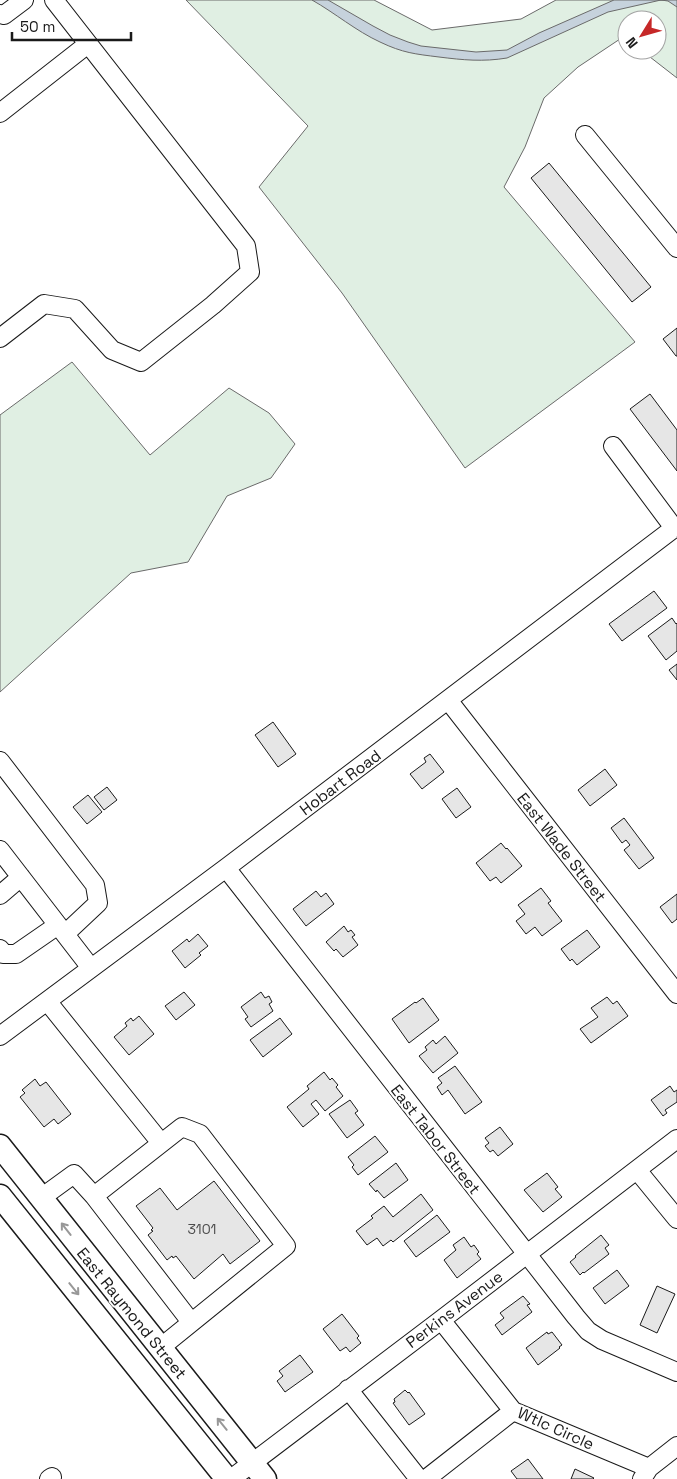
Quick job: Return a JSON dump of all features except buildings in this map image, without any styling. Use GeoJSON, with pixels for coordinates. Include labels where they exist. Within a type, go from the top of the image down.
{"type":"FeatureCollection","features":[{"type":"Feature","properties":{"kind":"main road","name":"East Raymond Street"},"geometry":{"type":"LineString","coordinates":[[0,1146],[258,1471]]}},
{"type":"Feature","properties":{"kind":"main road","name":"East Raymond Street"},"geometry":{"type":"LineString","coordinates":[[0,1196],[229,1479]]}},
{"type":"Feature","properties":{"kind":"street"},"geometry":{"type":"LineString","coordinates":[[0,14],[4,15],[24,0]]}},
{"type":"Feature","properties":{"kind":"street"},"geometry":{"type":"LineString","coordinates":[[0,338],[44,304],[60,306],[75,309],[112,350],[141,362],[250,272],[246,246],[54,0]]}},
{"type":"Feature","properties":{"kind":"street"},"geometry":{"type":"LineString","coordinates":[[0,113],[88,44]]}},
{"type":"Feature","properties":{"kind":"street"},"geometry":{"type":"LineString","coordinates":[[585,135],[677,248]]}},
{"type":"Feature","properties":{"kind":"street"},"geometry":{"type":"LineString","coordinates":[[613,446],[675,531]]}},
{"type":"Feature","properties":{"kind":"street","name":"Hobart Road"},"geometry":{"type":"LineString","coordinates":[[0,1036],[675,531]]}},
{"type":"Feature","properties":{"kind":"street","name":"East Wade Street"},"geometry":{"type":"LineString","coordinates":[[448,700],[677,994]]}},
{"type":"Feature","properties":{"kind":"street"},"geometry":{"type":"LineString","coordinates":[[0,761],[95,885],[98,903],[62,930],[16,954],[3,954],[0,949]]}},
{"type":"Feature","properties":{"kind":"street"},"geometry":{"type":"LineString","coordinates":[[0,850],[91,968]]}},
{"type":"Feature","properties":{"kind":"street","name":"East Tabor Street"},"geometry":{"type":"LineString","coordinates":[[226,868],[582,1325],[595,1336],[677,1372]]}},
{"type":"Feature","properties":{"kind":"street"},"geometry":{"type":"LineString","coordinates":[[0,895],[21,877]]}},
{"type":"Feature","properties":{"kind":"street"},"geometry":{"type":"LineString","coordinates":[[47,1001],[160,1143]]}},
{"type":"Feature","properties":{"kind":"street"},"geometry":{"type":"LineString","coordinates":[[94,1196],[182,1127],[200,1134],[286,1246],[160,1348]]}},
{"type":"Feature","properties":{"kind":"street","name":"Perkins Avenue"},"geometry":{"type":"LineString","coordinates":[[229,1479],[258,1471],[348,1389],[677,1139]]}},
{"type":"Feature","properties":{"kind":"street"},"geometry":{"type":"LineString","coordinates":[[637,1170],[677,1219]]}},
{"type":"Feature","properties":{"kind":"street"},"geometry":{"type":"LineString","coordinates":[[41,1198],[74,1174],[94,1196],[191,1322]]}},
{"type":"Feature","properties":{"kind":"street","name":"Wtlc Circle"},"geometry":{"type":"LineString","coordinates":[[441,1320],[513,1411],[646,1473]]}},
{"type":"Feature","properties":{"kind":"street"},"geometry":{"type":"LineString","coordinates":[[348,1389],[419,1479]]}},
{"type":"Feature","properties":{"kind":"street"},"geometry":{"type":"LineString","coordinates":[[426,1479],[513,1411]]}},
{"type":"Feature","properties":{"kind":"street"},"geometry":{"type":"LineString","coordinates":[[646,1473],[677,1446]]}},
{"type":"Feature","properties":{"kind":"green space"},"geometry":{"type":"Polygon","coordinates":[[[186,0],[374,0],[432,30],[521,19],[556,0],[677,0],[677,78],[654,60],[667,60],[667,10],[617,10],[617,41],[578,67],[544,98],[525,147],[504,187],[635,342],[465,468],[342,293],[259,187],[308,126],[186,0]]]}},
{"type":"Feature","properties":{"kind":"green space"},"geometry":{"type":"Polygon","coordinates":[[[72,362],[150,455],[229,388],[269,413],[295,444],[271,478],[227,496],[188,562],[131,573],[0,692],[0,415],[72,362]]]}},
{"type":"Feature","properties":{"kind":"shaded area"},"geometry":{"type":"Polygon","coordinates":[[[312,0],[328,0],[390,35],[408,42],[421,46],[476,52],[507,50],[539,33],[614,0],[661,0],[608,12],[507,58],[481,60],[423,55],[396,49],[362,33],[312,0]]]}},
{"type":"Feature","properties":{"kind":"shaded area"},"geometry":{"type":"Polygon","coordinates":[[[661,0],[677,0],[677,7],[668,1],[661,0]]]}}]}
